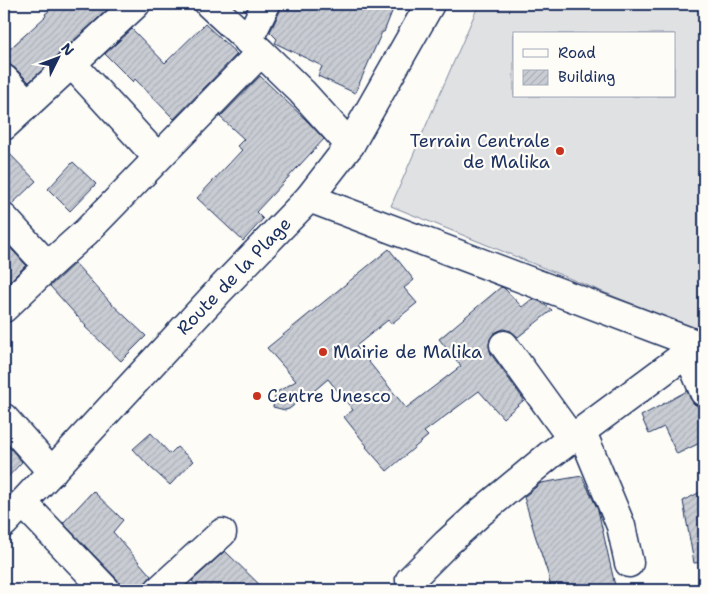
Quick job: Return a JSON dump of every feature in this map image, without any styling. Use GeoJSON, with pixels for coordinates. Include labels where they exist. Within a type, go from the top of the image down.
{"type":"FeatureCollection","features":[{"type":"Feature","properties":{"kind":"street"},"geometry":{"type":"LineString","coordinates":[[208,4],[302,92],[350,145]]}},
{"type":"Feature","properties":{"kind":"street"},"geometry":{"type":"LineString","coordinates":[[4,308],[86,232],[158,158],[255,47],[266,4]]}},
{"type":"Feature","properties":{"kind":"street","name":"Route de la Plage"},"geometry":{"type":"LineString","coordinates":[[4,523],[219,291],[309,198],[350,145],[430,4]]}},
{"type":"Feature","properties":{"kind":"street"},"geometry":{"type":"LineString","coordinates":[[4,126],[71,63],[123,8]]}},
{"type":"Feature","properties":{"kind":"street"},"geometry":{"type":"LineString","coordinates":[[71,63],[158,158]]}},
{"type":"Feature","properties":{"kind":"street"},"geometry":{"type":"LineString","coordinates":[[4,79],[28,104]]}},
{"type":"Feature","properties":{"kind":"street"},"geometry":{"type":"LineString","coordinates":[[309,198],[697,348]]}},
{"type":"Feature","properties":{"kind":"street"},"geometry":{"type":"LineString","coordinates":[[4,218],[48,266]]}},
{"type":"Feature","properties":{"kind":"street"},"geometry":{"type":"LineString","coordinates":[[504,345],[577,435],[621,526],[630,563]]}},
{"type":"Feature","properties":{"kind":"street"},"geometry":{"type":"LineString","coordinates":[[697,348],[704,392]]}},
{"type":"Feature","properties":{"kind":"street"},"geometry":{"type":"LineString","coordinates":[[404,587],[447,543],[481,512],[551,454],[697,348]]}},
{"type":"Feature","properties":{"kind":"street"},"geometry":{"type":"LineString","coordinates":[[4,418],[52,472]]}},
{"type":"Feature","properties":{"kind":"street"},"geometry":{"type":"LineString","coordinates":[[23,503],[106,590]]}},
{"type":"Feature","properties":{"kind":"street"},"geometry":{"type":"LineString","coordinates":[[160,590],[222,533]]}},
{"type":"Feature","properties":{"kind":"shaded area","name":"Terrain Centrale de Malika"},"geometry":{"type":"Polygon","coordinates":[[[479,4],[704,4],[704,333],[391,206],[479,4]]]}},
{"type":"Feature","properties":{"kind":"building"},"geometry":{"type":"Polygon","coordinates":[[[57,4],[107,4],[110,7],[29,82],[15,68],[9,64],[4,64],[4,54],[57,4]]]}},
{"type":"Feature","properties":{"kind":"building"},"geometry":{"type":"Polygon","coordinates":[[[281,4],[395,4],[355,93],[318,76],[322,66],[275,43],[277,39],[270,32],[280,11],[281,4]]]}},
{"type":"Feature","properties":{"kind":"building"},"geometry":{"type":"Polygon","coordinates":[[[205,24],[237,54],[174,119],[135,79],[133,82],[105,54],[132,29],[165,63],[205,24]]]}},
{"type":"Feature","properties":{"kind":"building"},"geometry":{"type":"Polygon","coordinates":[[[260,76],[324,139],[256,212],[263,219],[243,241],[197,198],[242,150],[237,146],[244,139],[220,117],[260,76]]]}},
{"type":"Feature","properties":{"kind":"building"},"geometry":{"type":"Polygon","coordinates":[[[4,148],[36,181],[11,205],[4,203],[4,148]]]}},
{"type":"Feature","properties":{"kind":"building"},"geometry":{"type":"Polygon","coordinates":[[[73,162],[96,184],[70,211],[48,189],[73,162]]]}},
{"type":"Feature","properties":{"kind":"building"},"geometry":{"type":"Polygon","coordinates":[[[4,241],[26,265],[4,287],[4,241]]]}},
{"type":"Feature","properties":{"kind":"building"},"geometry":{"type":"Polygon","coordinates":[[[389,249],[414,280],[404,288],[417,303],[391,324],[388,320],[356,346],[406,408],[461,366],[439,339],[501,287],[522,307],[532,299],[539,301],[552,310],[518,337],[511,331],[503,329],[494,333],[490,339],[489,347],[491,354],[524,400],[503,418],[479,391],[424,432],[428,436],[387,471],[344,417],[353,410],[328,379],[309,395],[304,389],[289,409],[273,407],[277,392],[296,381],[267,348],[389,249]]]}},
{"type":"Feature","properties":{"kind":"building"},"geometry":{"type":"Polygon","coordinates":[[[75,263],[110,302],[146,336],[121,361],[85,327],[50,286],[75,263]]]}},
{"type":"Feature","properties":{"kind":"building"},"geometry":{"type":"Polygon","coordinates":[[[687,391],[694,404],[704,407],[704,441],[677,454],[664,427],[649,434],[641,416],[687,391]]]}},
{"type":"Feature","properties":{"kind":"building"},"geometry":{"type":"Polygon","coordinates":[[[151,433],[170,454],[177,447],[193,461],[170,485],[133,449],[151,433]]]}},
{"type":"Feature","properties":{"kind":"building"},"geometry":{"type":"Polygon","coordinates":[[[4,441],[22,462],[4,481],[4,441]]]}},
{"type":"Feature","properties":{"kind":"building"},"geometry":{"type":"Polygon","coordinates":[[[582,476],[598,510],[616,590],[551,590],[548,574],[524,497],[541,483],[582,476]]]}},
{"type":"Feature","properties":{"kind":"building"},"geometry":{"type":"Polygon","coordinates":[[[704,490],[704,562],[694,563],[683,501],[704,490]]]}},
{"type":"Feature","properties":{"kind":"building"},"geometry":{"type":"Polygon","coordinates":[[[93,491],[123,520],[113,532],[151,576],[139,590],[121,590],[117,579],[63,523],[93,491]]]}},
{"type":"Feature","properties":{"kind":"building"},"geometry":{"type":"Polygon","coordinates":[[[225,551],[265,590],[202,590],[192,581],[225,551]]]}},
{"type":"Feature","properties":{"kind":"place","name":"Terrain Centrale de Malika"},"geometry":{"type":"Point","coordinates":[560,151]}},
{"type":"Feature","properties":{"kind":"place","name":"Mairie de Malika"},"geometry":{"type":"Point","coordinates":[323,352]}},
{"type":"Feature","properties":{"kind":"place","name":"Centre Unesco"},"geometry":{"type":"Point","coordinates":[257,396]}}]}
